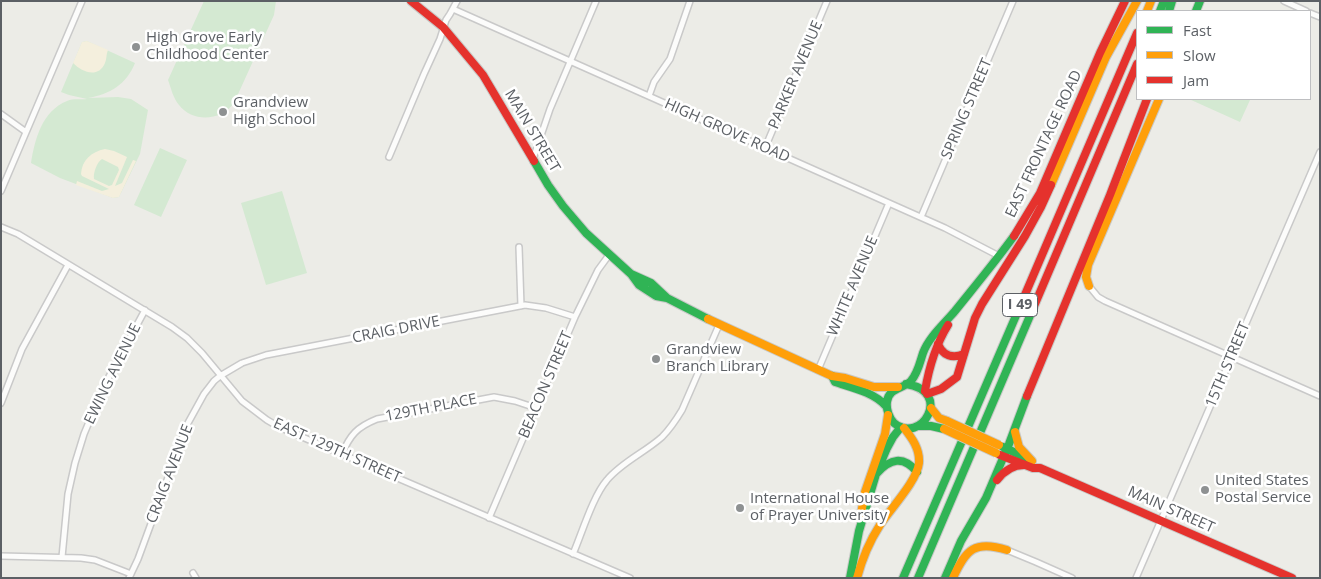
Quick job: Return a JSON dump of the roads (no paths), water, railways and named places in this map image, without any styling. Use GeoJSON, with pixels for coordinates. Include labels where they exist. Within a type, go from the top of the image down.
{"type":"FeatureCollection","features":[{"type":"Feature","properties":{"kind":"main road","name":"MAIN STREET"},"geometry":{"type":"LineString","coordinates":[[411,1],[443,27],[463,50],[483,75],[548,185],[563,206],[583,230],[632,274],[639,285],[656,296],[667,298],[719,325],[832,376],[838,375],[871,386],[886,388],[902,386]]}},
{"type":"Feature","properties":{"kind":"main road","name":"EAST FRONTAGE ROAD"},"geometry":{"type":"LineString","coordinates":[[926,392],[929,366],[955,312],[1018,232],[1040,193],[1124,1]]}},
{"type":"Feature","properties":{"kind":"main road"},"geometry":{"type":"LineString","coordinates":[[926,392],[941,388],[953,381],[959,372],[971,328],[979,310],[1034,220],[1106,57],[1137,1]]}},
{"type":"Feature","properties":{"kind":"main road","name":"I 49"},"geometry":{"type":"LineString","coordinates":[[903,578],[1136,35]]}},
{"type":"Feature","properties":{"kind":"main road","name":"I 49"},"geometry":{"type":"LineString","coordinates":[[918,578],[1136,66]]}},
{"type":"Feature","properties":{"kind":"main road"},"geometry":{"type":"LineString","coordinates":[[945,578],[961,542],[982,506],[992,483],[1002,451],[1015,431],[1043,356],[1110,195],[1147,100]]}},
{"type":"Feature","properties":{"kind":"main road"},"geometry":{"type":"LineString","coordinates":[[1089,286],[1086,272],[1090,260],[1159,100]]}},
{"type":"Feature","properties":{"kind":"main road","name":"EAST FRONTAGE ROAD"},"geometry":{"type":"LineString","coordinates":[[902,386],[916,374],[927,345],[955,312]]}},
{"type":"Feature","properties":{"kind":"main road"},"geometry":{"type":"LineString","coordinates":[[938,344],[946,356],[955,357],[964,354]]}},
{"type":"Feature","properties":{"kind":"main road","name":"MAIN STREET"},"geometry":{"type":"LineString","coordinates":[[832,376],[836,382],[874,395],[886,406]]}},
{"type":"Feature","properties":{"kind":"main road"},"geometry":{"type":"LineString","coordinates":[[859,531],[858,527],[865,492],[885,434],[888,415],[886,406],[889,395],[902,386],[916,386],[926,392],[930,400],[931,408],[927,419],[914,428],[895,424],[888,415]]}},
{"type":"Feature","properties":{"kind":"main road","name":"MAIN STREET"},"geometry":{"type":"LineString","coordinates":[[931,408],[945,425],[1002,451],[1036,462],[1040,468]]}},
{"type":"Feature","properties":{"kind":"main road","name":"MAIN STREET"},"geometry":{"type":"LineString","coordinates":[[919,426],[945,425]]}},
{"type":"Feature","properties":{"kind":"main road"},"geometry":{"type":"LineString","coordinates":[[857,578],[862,558],[872,536],[917,472],[918,448],[903,427]]}},
{"type":"Feature","properties":{"kind":"main road"},"geometry":{"type":"LineString","coordinates":[[850,578],[859,531],[877,473],[890,441],[903,427]]}},
{"type":"Feature","properties":{"kind":"main road"},"geometry":{"type":"LineString","coordinates":[[1015,431],[1019,447],[1032,461]]}},
{"type":"Feature","properties":{"kind":"main road","name":"MAIN STREET"},"geometry":{"type":"LineString","coordinates":[[1002,451],[1024,465],[1040,468],[1292,578]]}},
{"type":"Feature","properties":{"kind":"main road"},"geometry":{"type":"LineString","coordinates":[[877,473],[885,465],[894,461],[910,464],[917,472]]}},
{"type":"Feature","properties":{"kind":"main road"},"geometry":{"type":"LineString","coordinates":[[992,483],[1009,468],[1016,465],[1024,465]]}},
{"type":"Feature","properties":{"kind":"main road"},"geometry":{"type":"LineString","coordinates":[[953,578],[958,565],[968,552],[983,545],[998,546],[1007,550]]}},
{"type":"Feature","properties":{"kind":"street"},"geometry":{"type":"LineString","coordinates":[[1,191],[82,1]]}},
{"type":"Feature","properties":{"kind":"street"},"geometry":{"type":"LineString","coordinates":[[389,157],[440,39],[446,20],[456,1]]}},
{"type":"Feature","properties":{"kind":"street"},"geometry":{"type":"LineString","coordinates":[[533,160],[550,109],[596,1]]}},
{"type":"Feature","properties":{"kind":"street"},"geometry":{"type":"LineString","coordinates":[[649,96],[654,82],[670,59],[690,1]]}},
{"type":"Feature","properties":{"kind":"street","name":"PARKER AVENUE"},"geometry":{"type":"LineString","coordinates":[[765,148],[827,1]]}},
{"type":"Feature","properties":{"kind":"street","name":"SPRING STREET"},"geometry":{"type":"LineString","coordinates":[[920,217],[1013,1]]}},
{"type":"Feature","properties":{"kind":"street"},"geometry":{"type":"LineString","coordinates":[[1284,1],[1304,10]]}},
{"type":"Feature","properties":{"kind":"street","name":"HIGH GROVE ROAD"},"geometry":{"type":"LineString","coordinates":[[454,8],[945,228],[999,256]]}},
{"type":"Feature","properties":{"kind":"street"},"geometry":{"type":"LineString","coordinates":[[1,114],[26,132]]}},
{"type":"Feature","properties":{"kind":"street","name":"15TH STREET"},"geometry":{"type":"LineString","coordinates":[[1136,578],[1320,152]]}},
{"type":"Feature","properties":{"kind":"street","name":"WHITE AVENUE"},"geometry":{"type":"LineString","coordinates":[[818,370],[889,203]]}},
{"type":"Feature","properties":{"kind":"street","name":"EAST 129TH STREET"},"geometry":{"type":"LineString","coordinates":[[1,226],[18,234],[172,326],[202,353],[242,400],[267,420],[630,578]]}},
{"type":"Feature","properties":{"kind":"street"},"geometry":{"type":"LineString","coordinates":[[519,246],[520,306]]}},
{"type":"Feature","properties":{"kind":"street","name":"BEACON STREET"},"geometry":{"type":"LineString","coordinates":[[489,518],[575,317],[598,270],[609,255]]}},
{"type":"Feature","properties":{"kind":"street"},"geometry":{"type":"LineString","coordinates":[[1,403],[22,349],[68,265]]}},
{"type":"Feature","properties":{"kind":"street"},"geometry":{"type":"LineString","coordinates":[[1089,286],[1098,297],[1105,301],[1320,396]]}},
{"type":"Feature","properties":{"kind":"street","name":"CRAIG DRIVE"},"geometry":{"type":"LineString","coordinates":[[220,376],[242,363],[266,355],[525,305],[546,308],[575,317]]}},
{"type":"Feature","properties":{"kind":"street","name":"EWING AVENUE"},"geometry":{"type":"LineString","coordinates":[[62,557],[68,494],[84,434],[104,386],[145,310]]}},
{"type":"Feature","properties":{"kind":"street"},"geometry":{"type":"LineString","coordinates":[[573,554],[596,497],[606,481],[619,468],[660,439],[676,420],[719,325]]}},
{"type":"Feature","properties":{"kind":"street","name":"CRAIG AVENUE"},"geometry":{"type":"LineString","coordinates":[[130,576],[188,423],[204,394],[220,376]]}},
{"type":"Feature","properties":{"kind":"street","name":"129TH PLACE"},"geometry":{"type":"LineString","coordinates":[[342,454],[347,441],[355,431],[365,423],[377,419],[494,397],[536,408]]}},
{"type":"Feature","properties":{"kind":"street"},"geometry":{"type":"LineString","coordinates":[[1007,550],[1072,578]]}},
{"type":"Feature","properties":{"kind":"street"},"geometry":{"type":"LineString","coordinates":[[1,556],[62,557],[95,560],[130,576]]}},
{"type":"Feature","properties":{"kind":"place","name":"High Grove Early Childhood Center"},"geometry":{"type":"Point","coordinates":[136,47]}},
{"type":"Feature","properties":{"kind":"place","name":"Grandview High School"},"geometry":{"type":"Point","coordinates":[223,112]}},
{"type":"Feature","properties":{"kind":"place","name":"Grandview Branch Library"},"geometry":{"type":"Point","coordinates":[656,359]}},
{"type":"Feature","properties":{"kind":"place","name":"United States Postal Service"},"geometry":{"type":"Point","coordinates":[1205,490]}},
{"type":"Feature","properties":{"kind":"place","name":"International House of Prayer University"},"geometry":{"type":"Point","coordinates":[740,508]}}]}
